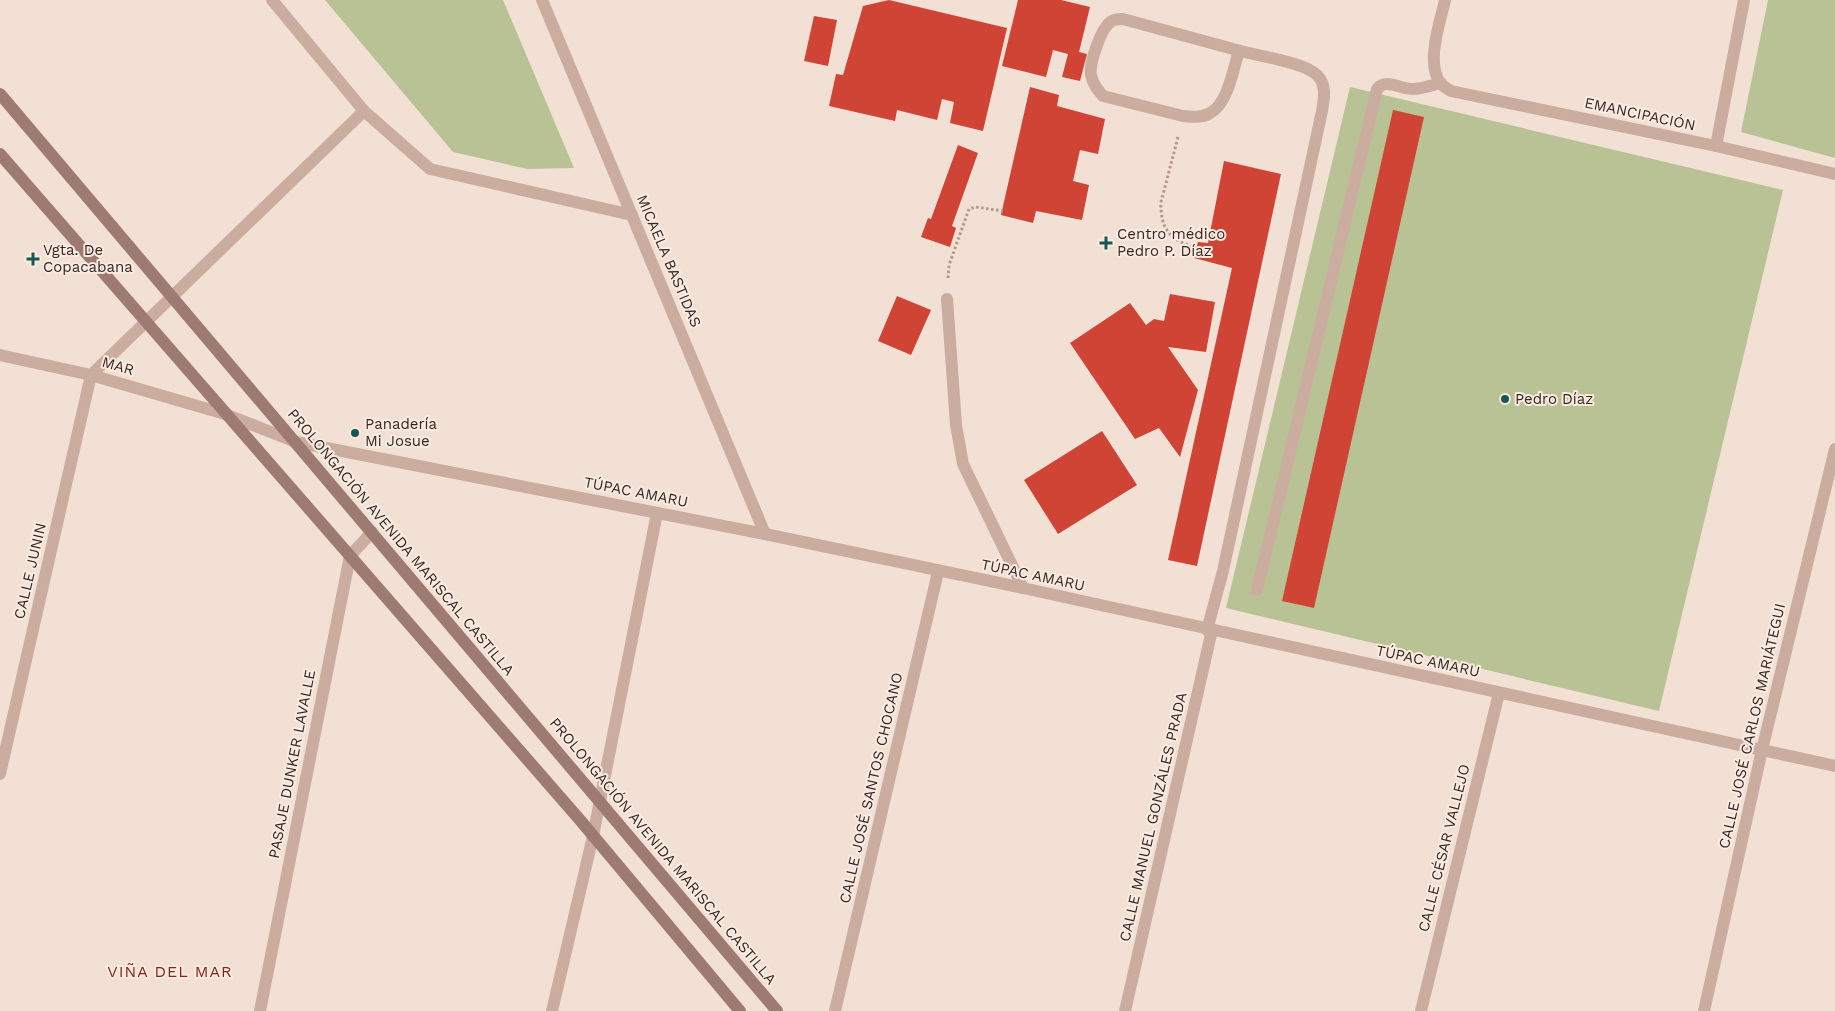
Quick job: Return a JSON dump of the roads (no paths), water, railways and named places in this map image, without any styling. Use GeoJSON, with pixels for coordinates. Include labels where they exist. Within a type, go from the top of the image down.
{"type":"FeatureCollection","features":[{"type":"Feature","properties":{"kind":"main road","name":"PROLONGACIÓN AVENIDA MARISCAL CASTILLA"},"geometry":{"type":"LineString","coordinates":[[0,94],[777,1011]]}},
{"type":"Feature","properties":{"kind":"main road"},"geometry":{"type":"LineString","coordinates":[[0,154],[593,836],[740,1011]]}},
{"type":"Feature","properties":{"kind":"street"},"geometry":{"type":"LineString","coordinates":[[272,0],[364,110],[415,158],[430,169],[632,215]]}},
{"type":"Feature","properties":{"kind":"street","name":"MICAELA BASTIDAS"},"geometry":{"type":"LineString","coordinates":[[542,0],[765,534]]}},
{"type":"Feature","properties":{"kind":"street"},"geometry":{"type":"LineString","coordinates":[[1257,590],[1377,90],[1380,86],[1389,84],[1412,89],[1441,84],[1434,67],[1434,49],[1445,0]]}},
{"type":"Feature","properties":{"kind":"street"},"geometry":{"type":"LineString","coordinates":[[1716,146],[1744,0]]}},
{"type":"Feature","properties":{"kind":"street","name":"CALLE MANUEL GONZÁLES PRADA"},"geometry":{"type":"LineString","coordinates":[[1125,1011],[1210,630],[1324,98],[1323,86],[1318,76],[1308,68],[1123,19],[1113,20],[1105,27],[1098,39],[1091,73],[1095,87],[1103,96],[1184,116],[1209,114],[1218,108],[1225,97],[1239,51]]}},
{"type":"Feature","properties":{"kind":"street","name":"EMANCIPACIÓN"},"geometry":{"type":"LineString","coordinates":[[1441,84],[1451,91],[1464,95],[1716,146],[1835,174]]}},
{"type":"Feature","properties":{"kind":"street"},"geometry":{"type":"LineString","coordinates":[[91,375],[364,110]]}},
{"type":"Feature","properties":{"kind":"street"},"geometry":{"type":"LineString","coordinates":[[947,299],[956,425],[963,464],[1023,588]]}},
{"type":"Feature","properties":{"kind":"street","name":"MAR"},"geometry":{"type":"LineString","coordinates":[[0,355],[91,375],[225,414]]}},
{"type":"Feature","properties":{"kind":"street","name":"CALLE JUNIN"},"geometry":{"type":"LineString","coordinates":[[0,774],[91,375]]}},
{"type":"Feature","properties":{"kind":"street","name":"TÚPAC AMARU"},"geometry":{"type":"LineString","coordinates":[[225,414],[296,442],[765,534],[938,572],[1023,588],[1835,766]]}},
{"type":"Feature","properties":{"kind":"street","name":"CALLE JOSÉ CARLOS MARIÁTEGUI"},"geometry":{"type":"LineString","coordinates":[[1704,1011],[1762,750],[1835,449]]}},
{"type":"Feature","properties":{"kind":"street"},"geometry":{"type":"LineString","coordinates":[[552,1011],[593,836],[658,513]]}},
{"type":"Feature","properties":{"kind":"street"},"geometry":{"type":"LineString","coordinates":[[350,556],[372,532]]}},
{"type":"Feature","properties":{"kind":"street","name":"PASAJE DUNKER LAVALLE"},"geometry":{"type":"LineString","coordinates":[[260,1011],[350,556]]}},
{"type":"Feature","properties":{"kind":"street","name":"CALLE JOSÉ SANTOS CHOCANO"},"geometry":{"type":"LineString","coordinates":[[835,1011],[938,572]]}},
{"type":"Feature","properties":{"kind":"street","name":"CALLE CÉSAR VALLEJO"},"geometry":{"type":"LineString","coordinates":[[1421,1011],[1498,693]]}},
{"type":"Feature","properties":{"kind":"place","name":"Centro médico Pedro P. Díaz"},"geometry":{"type":"Point","coordinates":[1106,243]}},
{"type":"Feature","properties":{"kind":"place","name":"Vgta. De Copacabana"},"geometry":{"type":"Point","coordinates":[33,259]}},
{"type":"Feature","properties":{"kind":"place","name":"Pedro Díaz"},"geometry":{"type":"Point","coordinates":[1505,399]}},
{"type":"Feature","properties":{"kind":"place","name":"Panadería Mi Josue"},"geometry":{"type":"Point","coordinates":[355,433]}},
{"type":"Feature","properties":{"kind":"district","name":"VIÑA DEL MAR"},"geometry":{"type":"Point","coordinates":[170,971]}}]}
